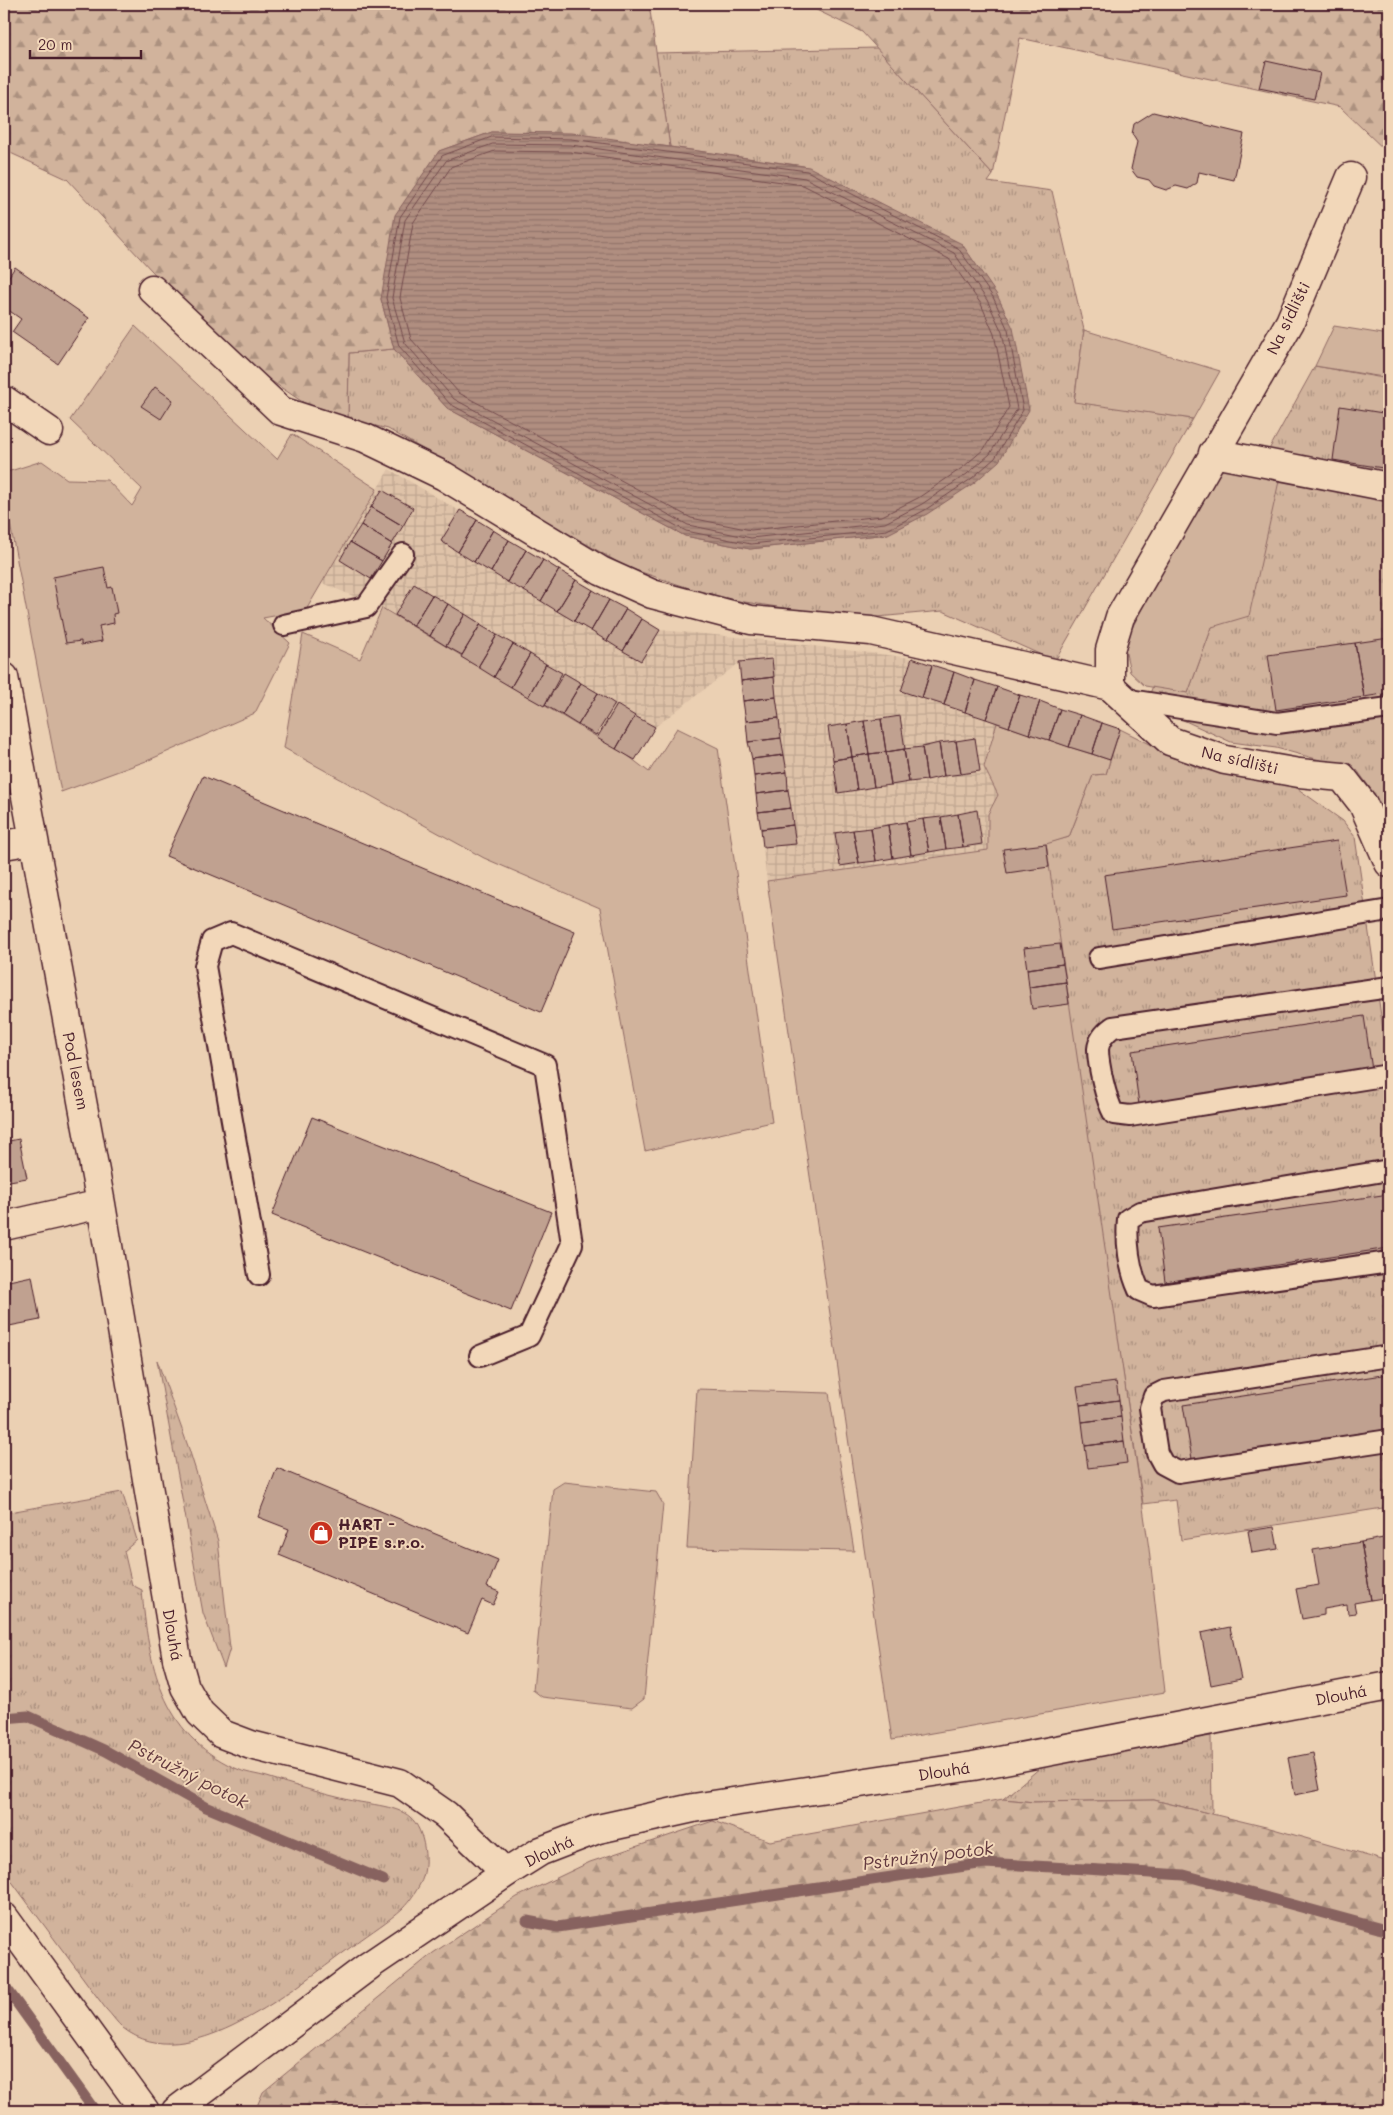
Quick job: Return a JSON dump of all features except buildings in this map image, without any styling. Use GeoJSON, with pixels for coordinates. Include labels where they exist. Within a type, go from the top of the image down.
{"type":"FeatureCollection","features":[{"type":"Feature","properties":{"kind":"street","name":"Na sídlišti"},"geometry":{"type":"LineString","coordinates":[[1351,177],[1290,322],[1120,617],[1110,650],[1116,693],[1170,741],[1225,760],[1299,773],[1342,778],[1364,804],[1389,863]]}},
{"type":"Feature","properties":{"kind":"street"},"geometry":{"type":"LineString","coordinates":[[152,289],[280,411],[365,438],[444,476],[601,571],[652,594],[751,620],[871,631],[1116,693]]}},
{"type":"Feature","properties":{"kind":"street"},"geometry":{"type":"LineString","coordinates":[[4,400],[48,431]]}},
{"type":"Feature","properties":{"kind":"street"},"geometry":{"type":"LineString","coordinates":[[1213,453],[1389,487]]}},
{"type":"Feature","properties":{"kind":"street","name":"Pod lesem"},"geometry":{"type":"LineString","coordinates":[[4,677],[101,1204]]}},
{"type":"Feature","properties":{"kind":"street"},"geometry":{"type":"LineString","coordinates":[[4,845],[34,840]]}},
{"type":"Feature","properties":{"kind":"street"},"geometry":{"type":"LineString","coordinates":[[4,1226],[101,1204]]}},
{"type":"Feature","properties":{"kind":"street","name":"Dlouhá"},"geometry":{"type":"LineString","coordinates":[[101,1204],[177,1659],[185,1687],[200,1713],[222,1734],[251,1745],[400,1782],[446,1815],[506,1873]]}},
{"type":"Feature","properties":{"kind":"street","name":"Dlouhá"},"geometry":{"type":"LineString","coordinates":[[176,2111],[370,1965],[506,1873],[540,1851],[598,1829],[693,1808],[973,1766],[1389,1686]]}},
{"type":"Feature","properties":{"kind":"street"},"geometry":{"type":"LineString","coordinates":[[4,1917],[145,2111]]}},
{"type":"Feature","properties":{"kind":"lane"},"geometry":{"type":"LineString","coordinates":[[284,625],[366,607],[403,554]]}},
{"type":"Feature","properties":{"kind":"lane"},"geometry":{"type":"LineString","coordinates":[[1116,693],[1277,723],[1389,708]]}},
{"type":"Feature","properties":{"kind":"lane"},"geometry":{"type":"LineString","coordinates":[[1099,958],[1389,910]]}},
{"type":"Feature","properties":{"kind":"lane"},"geometry":{"type":"LineString","coordinates":[[259,1275],[205,966],[212,940],[231,933],[545,1065],[572,1244],[529,1336],[480,1356]]}},
{"type":"Feature","properties":{"kind":"lane"},"geometry":{"type":"LineString","coordinates":[[1389,987],[1113,1027],[1104,1034],[1098,1048],[1107,1101],[1114,1114],[1130,1116],[1389,1075]]}},
{"type":"Feature","properties":{"kind":"lane"},"geometry":{"type":"LineString","coordinates":[[1389,1170],[1140,1212],[1128,1219],[1127,1230],[1133,1278],[1139,1290],[1152,1296],[1389,1262]]}},
{"type":"Feature","properties":{"kind":"lane"},"geometry":{"type":"LineString","coordinates":[[1389,1356],[1164,1391],[1154,1396],[1150,1408],[1157,1453],[1163,1464],[1178,1472],[1389,1440]]}},
{"type":"Feature","properties":{"kind":"shaded area"},"geometry":{"type":"Polygon","coordinates":[[[389,469],[660,630],[747,638],[912,658],[1120,729],[1110,760],[997,723],[984,767],[998,795],[988,814],[988,850],[767,881],[739,663],[655,727],[635,760],[382,608],[322,583],[389,469]]]}},
{"type":"Feature","properties":{"kind":"green space"},"geometry":{"type":"Polygon","coordinates":[[[4,4],[649,4],[670,147],[572,134],[492,132],[439,151],[381,299],[394,349],[349,353],[348,419],[310,407],[224,349],[67,179],[4,150],[4,4]]]}},
{"type":"Feature","properties":{"kind":"green space"},"geometry":{"type":"Polygon","coordinates":[[[804,4],[1389,4],[1389,154],[1340,107],[1020,38],[993,175],[862,32],[804,4]]]}},
{"type":"Feature","properties":{"kind":"green space"},"geometry":{"type":"Polygon","coordinates":[[[877,48],[993,175],[988,182],[1052,191],[1084,330],[1074,401],[1193,419],[1055,661],[943,611],[855,619],[719,598],[626,567],[388,429],[348,419],[349,353],[394,349],[447,408],[685,536],[750,549],[888,534],[804,166],[670,147],[656,53],[877,48]]]}},
{"type":"Feature","properties":{"kind":"green space"},"geometry":{"type":"Polygon","coordinates":[[[135,326],[277,459],[292,434],[377,489],[306,610],[263,618],[290,643],[255,713],[149,760],[61,792],[4,492],[4,473],[42,461],[67,479],[107,480],[132,506],[142,489],[70,420],[135,326]]]}},
{"type":"Feature","properties":{"kind":"green space"},"geometry":{"type":"Polygon","coordinates":[[[1334,326],[1389,335],[1389,378],[1315,366],[1334,326]]]}},
{"type":"Feature","properties":{"kind":"green space"},"geometry":{"type":"Polygon","coordinates":[[[1084,330],[1220,371],[1193,419],[1074,402],[1084,330]]]}},
{"type":"Feature","properties":{"kind":"green space"},"geometry":{"type":"Polygon","coordinates":[[[1315,366],[1389,379],[1389,832],[1375,795],[1357,770],[1276,748],[1231,742],[1146,703],[1153,686],[1188,693],[1212,627],[1279,482],[1255,475],[1315,366]]]}},
{"type":"Feature","properties":{"kind":"green space"},"geometry":{"type":"Polygon","coordinates":[[[1212,469],[1235,469],[1279,481],[1249,616],[1212,627],[1188,693],[1145,686],[1130,672],[1124,644],[1212,469]]]}},
{"type":"Feature","properties":{"kind":"green space"},"geometry":{"type":"Polygon","coordinates":[[[382,608],[627,755],[649,772],[677,728],[718,748],[772,1122],[645,1151],[600,908],[484,858],[284,748],[303,634],[360,659],[382,608]]]}},
{"type":"Feature","properties":{"kind":"green space"},"geometry":{"type":"Polygon","coordinates":[[[997,723],[1110,760],[1106,774],[1093,775],[1069,837],[1046,844],[1149,1549],[1165,1692],[892,1740],[767,881],[988,850],[988,814],[998,795],[984,767],[997,723]]]}},
{"type":"Feature","properties":{"kind":"green space"},"geometry":{"type":"Polygon","coordinates":[[[1120,729],[1198,768],[1294,786],[1343,821],[1355,837],[1389,1071],[1389,1507],[1181,1540],[1176,1500],[1143,1504],[1043,844],[1069,837],[1093,775],[1106,774],[1120,729]]]}},
{"type":"Feature","properties":{"kind":"green space"},"geometry":{"type":"Polygon","coordinates":[[[157,1360],[189,1449],[218,1541],[230,1648],[224,1668],[203,1613],[157,1360]]]}},
{"type":"Feature","properties":{"kind":"green space"},"geometry":{"type":"Polygon","coordinates":[[[697,1389],[829,1393],[854,1551],[687,1548],[697,1389]]]}},
{"type":"Feature","properties":{"kind":"green space"},"geometry":{"type":"Polygon","coordinates":[[[564,1482],[656,1492],[663,1504],[644,1699],[632,1708],[542,1697],[533,1690],[553,1489],[564,1482]]]}},
{"type":"Feature","properties":{"kind":"green space"},"geometry":{"type":"Polygon","coordinates":[[[122,1492],[137,1540],[124,1551],[132,1585],[142,1590],[149,1644],[155,1669],[163,1694],[175,1716],[190,1736],[210,1754],[242,1771],[335,1797],[388,1807],[404,1813],[410,1817],[419,1830],[425,1858],[425,1868],[420,1884],[408,1903],[392,1917],[295,1988],[248,2018],[205,2037],[177,2043],[149,2041],[123,2028],[106,2009],[4,1871],[4,1513],[122,1492]]]}},
{"type":"Feature","properties":{"kind":"green space"},"geometry":{"type":"Polygon","coordinates":[[[1211,1736],[1212,1814],[1154,1800],[1034,1802],[1003,1799],[1047,1762],[1211,1736]]]}},
{"type":"Feature","properties":{"kind":"green space"},"geometry":{"type":"Polygon","coordinates":[[[1003,1799],[1034,1802],[1154,1800],[1270,1828],[1389,1862],[1389,2111],[255,2111],[263,2092],[433,1953],[517,1897],[590,1862],[713,1821],[770,1841],[1003,1799]]]}},
{"type":"Feature","properties":{"kind":"water"},"geometry":{"type":"Polygon","coordinates":[[[492,132],[572,133],[809,167],[962,244],[997,295],[1013,328],[1029,410],[999,461],[974,483],[927,514],[888,534],[750,549],[685,536],[447,408],[394,349],[381,299],[395,215],[439,151],[492,132]]]}},
{"type":"Feature","properties":{"kind":"waterway","name":"Pstružný potok"},"geometry":{"type":"LineString","coordinates":[[4,1718],[28,1716],[106,1751],[206,1807],[383,1880]]}},
{"type":"Feature","properties":{"kind":"waterway","name":"Pstružný potok"},"geometry":{"type":"LineString","coordinates":[[527,1921],[558,1927],[985,1863],[1184,1875],[1389,1931]]}},
{"type":"Feature","properties":{"kind":"waterway"},"geometry":{"type":"LineString","coordinates":[[4,1985],[95,2111]]}},
{"type":"Feature","properties":{"kind":"place","name":"HART - PIPE s.r.o."},"geometry":{"type":"Point","coordinates":[321,1533]}}]}
